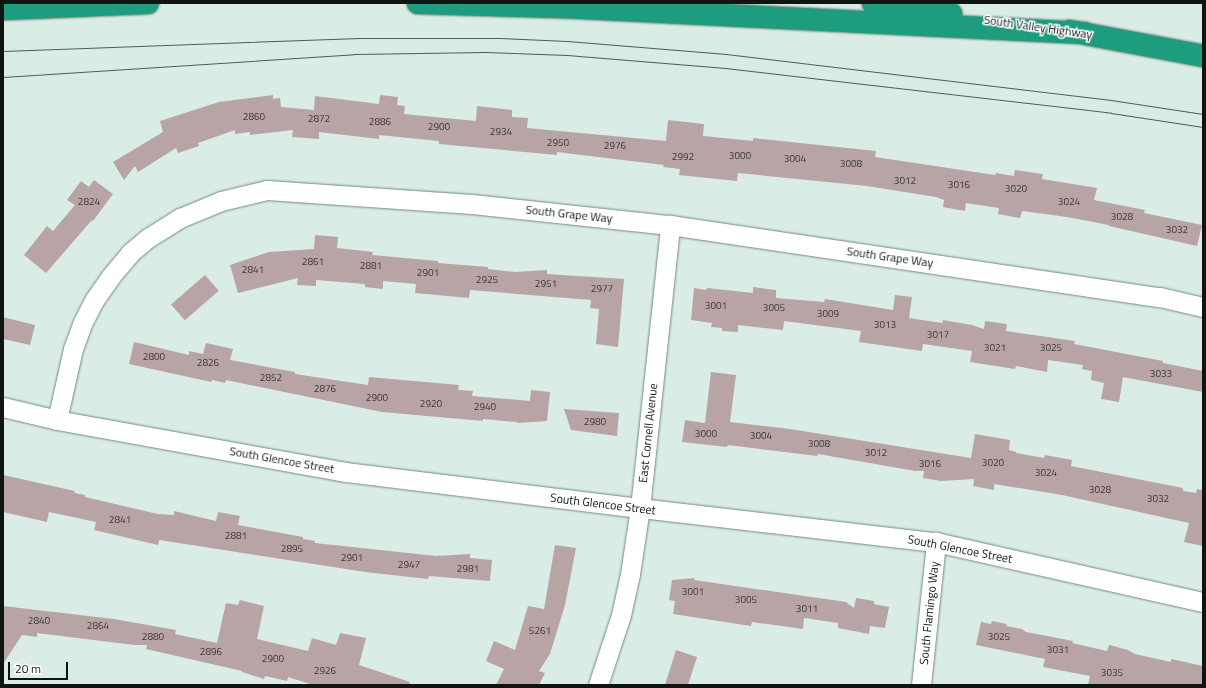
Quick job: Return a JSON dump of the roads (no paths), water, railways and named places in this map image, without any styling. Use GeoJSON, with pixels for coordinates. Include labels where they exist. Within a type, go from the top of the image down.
{"type":"FeatureCollection","features":[{"type":"Feature","properties":{"kind":"highway"},"geometry":{"type":"LineString","coordinates":[[3,9],[148,3]]}},
{"type":"Feature","properties":{"kind":"highway"},"geometry":{"type":"LineString","coordinates":[[418,3],[598,9],[1084,33]]}},
{"type":"Feature","properties":{"kind":"highway","name":"South Valley Highway"},"geometry":{"type":"LineString","coordinates":[[873,3],[1084,33],[1203,56]]}},
{"type":"Feature","properties":{"kind":"street","name":"South Grape Way"},"geometry":{"type":"LineString","coordinates":[[58,420],[73,349],[82,324],[95,300],[111,276],[130,253],[148,238],[180,218],[221,201],[267,190],[472,204],[670,225],[1160,297],[1203,307]]}},
{"type":"Feature","properties":{"kind":"street","name":"East Cornell Avenue"},"geometry":{"type":"LineString","coordinates":[[598,685],[614,640],[626,595],[640,508],[670,225]]}},
{"type":"Feature","properties":{"kind":"street","name":"South Glencoe Street"},"geometry":{"type":"LineString","coordinates":[[3,407],[58,420],[346,472],[936,542],[1203,602]]}},
{"type":"Feature","properties":{"kind":"street","name":"South Flamingo Way"},"geometry":{"type":"LineString","coordinates":[[922,685],[936,542]]}},
{"type":"Feature","properties":{"kind":"tram line"},"geometry":{"type":"LineString","coordinates":[[3,51],[360,38],[500,38],[567,41],[726,54],[1111,100],[1203,114]]}},
{"type":"Feature","properties":{"kind":"tram line"},"geometry":{"type":"LineString","coordinates":[[3,77],[354,54],[486,52],[567,55],[725,68],[1111,113],[1203,127]]}}]}
